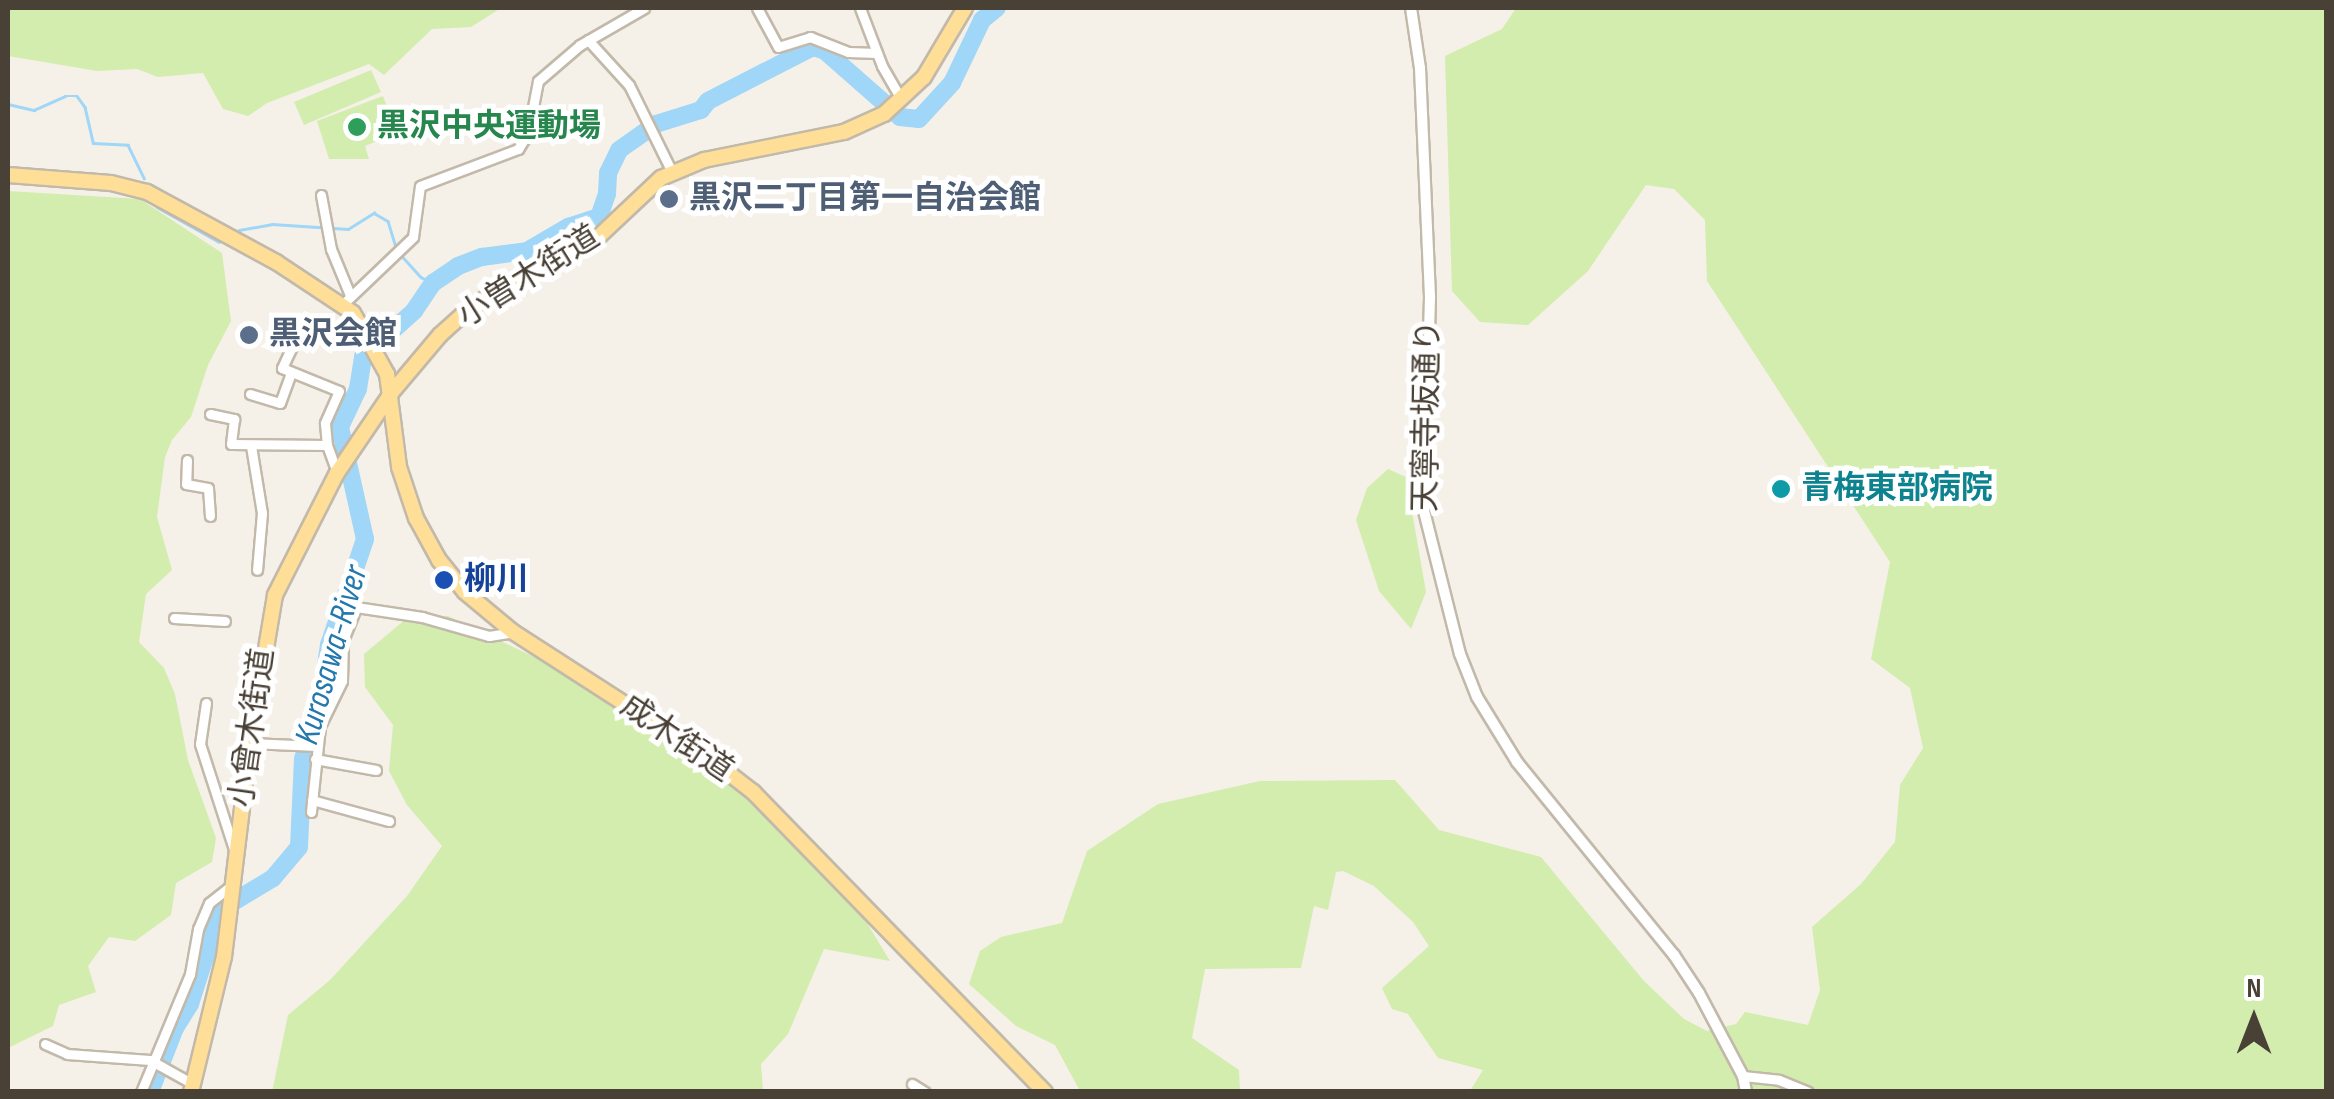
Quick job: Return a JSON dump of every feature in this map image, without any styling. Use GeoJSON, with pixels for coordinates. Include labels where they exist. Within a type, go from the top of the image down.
{"type":"FeatureCollection","features":[{"type":"Feature","properties":{"kind":"main road","name":"小曽木街道"},"geometry":{"type":"LineString","coordinates":[[392,392],[440,336],[470,309],[506,284],[595,240],[644,190],[672,172],[704,160],[836,134],[884,114],[927,73],[965,8]]}},
{"type":"Feature","properties":{"kind":"main road"},"geometry":{"type":"LineString","coordinates":[[8,175],[111,183],[147,192],[347,300]]}},
{"type":"Feature","properties":{"kind":"main road","name":"成木街道"},"geometry":{"type":"LineString","coordinates":[[347,300],[370,338],[392,392],[396,446],[405,489],[432,548],[465,592],[513,632],[713,761],[753,792],[1046,1092]]}},
{"type":"Feature","properties":{"kind":"main road","name":"小曾木街道"},"geometry":{"type":"LineString","coordinates":[[192,1088],[214,1008],[250,743],[275,595],[339,471],[392,392]]}},
{"type":"Feature","properties":{"kind":"main road"},"geometry":{"type":"LineString","coordinates":[[363,436],[380,435],[396,446]]}},
{"type":"Feature","properties":{"kind":"street"},"geometry":{"type":"LineString","coordinates":[[321,195],[331,250],[347,300],[413,237],[420,186],[518,150],[528,133],[538,80],[588,40],[644,8]]}},
{"type":"Feature","properties":{"kind":"street"},"geometry":{"type":"LineString","coordinates":[[757,8],[778,47],[810,37],[848,52],[877,53]]}},
{"type":"Feature","properties":{"kind":"street"},"geometry":{"type":"LineString","coordinates":[[860,8],[901,100]]}},
{"type":"Feature","properties":{"kind":"street","name":"天寧寺坂通り"},"geometry":{"type":"LineString","coordinates":[[1411,8],[1420,68],[1431,317],[1422,498],[1460,654],[1482,706],[1517,762],[1674,955],[1743,1076],[1746,1092]]}},
{"type":"Feature","properties":{"kind":"street"},"geometry":{"type":"LineString","coordinates":[[588,40],[624,77],[672,172]]}},
{"type":"Feature","properties":{"kind":"street"},"geometry":{"type":"LineString","coordinates":[[295,340],[282,368],[339,391],[325,422],[326,445],[339,471]]}},
{"type":"Feature","properties":{"kind":"street"},"geometry":{"type":"LineString","coordinates":[[250,394],[280,403],[291,372]]}},
{"type":"Feature","properties":{"kind":"street"},"geometry":{"type":"LineString","coordinates":[[210,414],[234,419],[231,444],[326,445]]}},
{"type":"Feature","properties":{"kind":"street"},"geometry":{"type":"LineString","coordinates":[[250,446],[262,514],[257,570]]}},
{"type":"Feature","properties":{"kind":"street"},"geometry":{"type":"LineString","coordinates":[[187,460],[186,484],[208,488],[210,516]]}},
{"type":"Feature","properties":{"kind":"street"},"geometry":{"type":"LineString","coordinates":[[311,812],[314,746],[342,680],[343,640],[356,607],[422,617],[489,636],[513,632]]}},
{"type":"Feature","properties":{"kind":"street"},"geometry":{"type":"LineString","coordinates":[[174,618],[225,620]]}},
{"type":"Feature","properties":{"kind":"street"},"geometry":{"type":"LineString","coordinates":[[206,703],[200,744],[236,856]]}},
{"type":"Feature","properties":{"kind":"street"},"geometry":{"type":"LineString","coordinates":[[250,743],[314,746]]}},
{"type":"Feature","properties":{"kind":"street"},"geometry":{"type":"LineString","coordinates":[[316,759],[376,770]]}},
{"type":"Feature","properties":{"kind":"street"},"geometry":{"type":"LineString","coordinates":[[312,800],[390,821]]}},
{"type":"Feature","properties":{"kind":"street"},"geometry":{"type":"LineString","coordinates":[[140,1092],[150,1060],[190,974],[198,929],[209,903],[231,890]]}},
{"type":"Feature","properties":{"kind":"street"},"geometry":{"type":"LineString","coordinates":[[45,1044],[67,1054],[150,1060],[192,1088]]}},
{"type":"Feature","properties":{"kind":"street"},"geometry":{"type":"LineString","coordinates":[[1743,1076],[1780,1080],[1808,1092]]}},
{"type":"Feature","properties":{"kind":"street"},"geometry":{"type":"LineString","coordinates":[[912,1084],[925,1092]]}},
{"type":"Feature","properties":{"kind":"green space"},"geometry":{"type":"Polygon","coordinates":[[[8,8],[501,8],[471,27],[432,29],[384,75],[369,64],[267,103],[248,116],[223,109],[203,73],[158,77],[137,69],[97,71],[8,56],[8,8]]]}},
{"type":"Feature","properties":{"kind":"green space"},"geometry":{"type":"Polygon","coordinates":[[[1516,8],[2326,8],[2326,1091],[1470,1091],[1483,1070],[1438,1058],[1408,1014],[1392,1009],[1382,988],[1429,946],[1413,922],[1374,886],[1343,871],[1336,872],[1328,910],[1314,906],[1301,968],[1205,969],[1192,1038],[1239,1070],[1240,1091],[1080,1091],[1055,1045],[1016,1026],[969,984],[980,951],[1001,937],[1062,923],[1087,851],[1158,804],[1260,781],[1395,780],[1439,830],[1541,857],[1644,981],[1684,1019],[1707,1031],[1736,1024],[1745,1012],[1808,1025],[1820,990],[1812,927],[1861,884],[1895,842],[1900,785],[1923,748],[1910,688],[1871,659],[1890,562],[1707,281],[1705,220],[1674,189],[1646,185],[1588,271],[1528,325],[1480,322],[1452,291],[1445,56],[1502,29],[1516,8]]]}},
{"type":"Feature","properties":{"kind":"green space"},"geometry":{"type":"Polygon","coordinates":[[[371,70],[381,92],[304,125],[294,102],[371,70]]]}},
{"type":"Feature","properties":{"kind":"green space","name":"黒沢中央運動場"},"geometry":{"type":"Polygon","coordinates":[[[383,96],[397,133],[365,146],[369,159],[329,159],[317,121],[383,96]]]}},
{"type":"Feature","properties":{"kind":"green space"},"geometry":{"type":"Polygon","coordinates":[[[8,191],[140,199],[222,253],[231,321],[208,365],[191,417],[172,440],[165,457],[157,517],[172,570],[146,594],[139,642],[164,668],[175,694],[188,760],[216,838],[212,862],[176,883],[171,915],[135,941],[109,937],[88,966],[96,992],[59,1005],[53,1026],[8,1048],[8,191]]]}},
{"type":"Feature","properties":{"kind":"green space"},"geometry":{"type":"Polygon","coordinates":[[[1388,469],[1406,477],[1426,592],[1411,629],[1379,591],[1356,520],[1367,488],[1388,469]]]}},
{"type":"Feature","properties":{"kind":"green space"},"geometry":{"type":"Polygon","coordinates":[[[448,616],[564,671],[716,770],[787,829],[864,918],[890,961],[824,949],[788,1034],[761,1064],[763,1091],[272,1092],[288,1015],[330,980],[407,896],[442,846],[407,805],[389,771],[393,725],[365,687],[364,654],[406,619],[448,616]]]}},
{"type":"Feature","properties":{"kind":"waterway","name":"Kurosawa-River"},"geometry":{"type":"LineString","coordinates":[[150,1092],[175,1028],[190,1004],[220,910],[273,878],[299,847],[303,759],[321,699],[329,645],[365,539],[340,427],[358,389],[363,357],[414,311],[433,283],[458,266],[482,257],[527,251],[568,227],[599,217],[607,194],[608,173],[619,150],[656,124],[701,110],[708,101],[813,47],[825,51],[900,117],[919,119],[952,83],[982,20],[997,8]]}},
{"type":"Feature","properties":{"kind":"waterway"},"geometry":{"type":"LineString","coordinates":[[8,104],[34,110],[65,96],[77,96],[85,107],[93,143],[128,145],[144,178]]}},
{"type":"Feature","properties":{"kind":"waterway"},"geometry":{"type":"LineString","coordinates":[[157,207],[219,242]]}},
{"type":"Feature","properties":{"kind":"waterway"},"geometry":{"type":"LineString","coordinates":[[239,230],[272,224],[348,229],[374,213],[388,221],[396,248]]}},
{"type":"Feature","properties":{"kind":"waterway"},"geometry":{"type":"LineString","coordinates":[[401,255],[421,277],[433,283]]}},
{"type":"Feature","properties":{"kind":"place","name":"黒沢中央運動場"},"geometry":{"type":"Point","coordinates":[357,127]}},
{"type":"Feature","properties":{"kind":"place","name":"黒沢二丁目第一自治会館"},"geometry":{"type":"Point","coordinates":[669,199]}},
{"type":"Feature","properties":{"kind":"place","name":"黒沢会館"},"geometry":{"type":"Point","coordinates":[249,335]}},
{"type":"Feature","properties":{"kind":"place","name":"青梅東部病院"},"geometry":{"type":"Point","coordinates":[1781,489]}},
{"type":"Feature","properties":{"kind":"place","name":"柳川"},"geometry":{"type":"Point","coordinates":[444,580]}}]}
